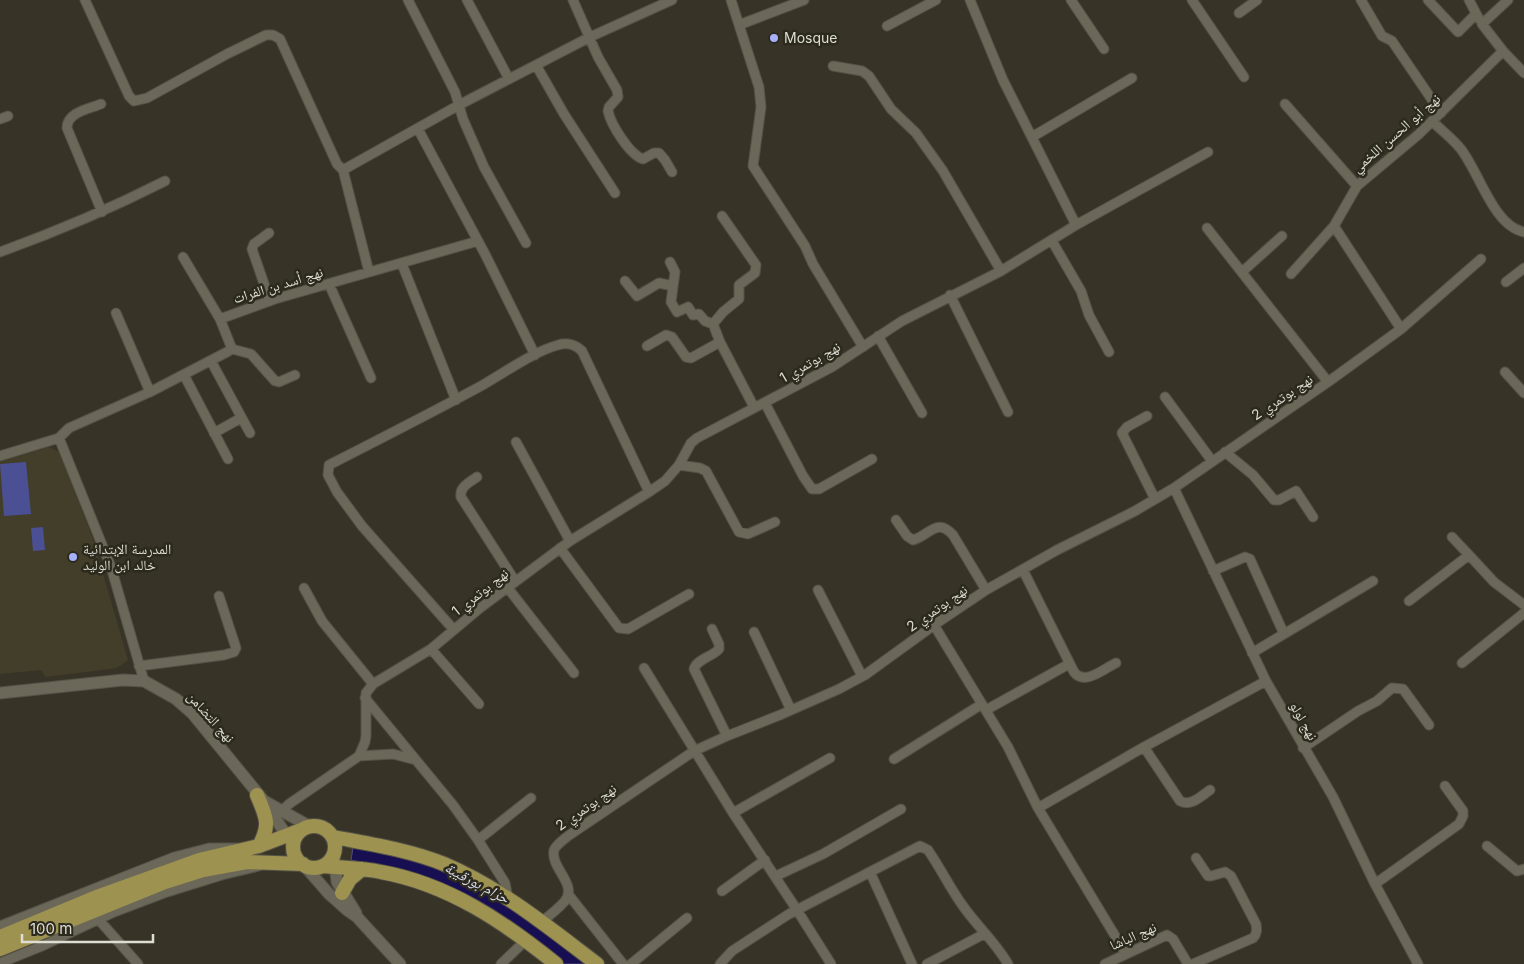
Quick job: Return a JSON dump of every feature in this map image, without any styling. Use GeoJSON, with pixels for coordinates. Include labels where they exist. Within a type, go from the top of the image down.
{"type":"FeatureCollection","features":[{"type":"Feature","properties":{"kind":"highway"},"geometry":{"type":"LineString","coordinates":[[252,848],[266,833],[274,818],[266,815],[261,798]]}},
{"type":"Feature","properties":{"kind":"highway"},"geometry":{"type":"LineString","coordinates":[[0,937],[99,896],[199,860],[290,841],[305,828],[324,828],[334,838],[336,848],[330,863]]}},
{"type":"Feature","properties":{"kind":"highway"},"geometry":{"type":"LineString","coordinates":[[334,838],[411,853],[444,864],[508,898],[597,964]]}},
{"type":"Feature","properties":{"kind":"highway"},"geometry":{"type":"LineString","coordinates":[[290,841],[296,857],[303,864]]}},
{"type":"Feature","properties":{"kind":"highway"},"geometry":{"type":"LineString","coordinates":[[0,949],[165,882],[218,866],[247,862],[270,862],[303,864],[312,867],[330,863],[401,876],[441,890],[482,911],[526,940],[556,964]]}},
{"type":"Feature","properties":{"kind":"highway"},"geometry":{"type":"LineString","coordinates":[[342,893],[350,879],[362,869]]}},
{"type":"Feature","properties":{"kind":"street"},"geometry":{"type":"LineString","coordinates":[[85,0],[129,96],[134,101],[147,98],[254,40],[270,34],[278,36],[283,42],[337,164],[343,170],[369,272]]}},
{"type":"Feature","properties":{"kind":"street"},"geometry":{"type":"LineString","coordinates":[[408,0],[454,92],[484,166],[526,243]]}},
{"type":"Feature","properties":{"kind":"street"},"geometry":{"type":"LineString","coordinates":[[467,0],[509,79]]}},
{"type":"Feature","properties":{"kind":"street"},"geometry":{"type":"LineString","coordinates":[[573,0],[598,57],[617,90],[618,97],[609,107],[608,112],[614,125],[634,155],[643,159],[659,153],[672,172]]}},
{"type":"Feature","properties":{"kind":"street"},"geometry":{"type":"LineString","coordinates":[[343,170],[459,105],[590,37],[672,0]]}},
{"type":"Feature","properties":{"kind":"street"},"geometry":{"type":"LineString","coordinates":[[731,0],[758,87],[761,107],[754,166],[805,246],[813,264],[863,347]]}},
{"type":"Feature","properties":{"kind":"street"},"geometry":{"type":"LineString","coordinates":[[740,25],[804,0]]}},
{"type":"Feature","properties":{"kind":"street"},"geometry":{"type":"LineString","coordinates":[[887,26],[936,0]]}},
{"type":"Feature","properties":{"kind":"street"},"geometry":{"type":"LineString","coordinates":[[970,0],[1003,80],[1076,225]]}},
{"type":"Feature","properties":{"kind":"street"},"geometry":{"type":"LineString","coordinates":[[1071,0],[1104,49]]}},
{"type":"Feature","properties":{"kind":"street"},"geometry":{"type":"LineString","coordinates":[[1192,0],[1244,77]]}},
{"type":"Feature","properties":{"kind":"street"},"geometry":{"type":"LineString","coordinates":[[1239,13],[1257,0]]}},
{"type":"Feature","properties":{"kind":"street"},"geometry":{"type":"LineString","coordinates":[[1361,0],[1382,36],[1392,41],[1441,113]]}},
{"type":"Feature","properties":{"kind":"street"},"geometry":{"type":"LineString","coordinates":[[1428,0],[1458,32],[1476,14]]}},
{"type":"Feature","properties":{"kind":"street"},"geometry":{"type":"LineString","coordinates":[[1468,0],[1482,24],[1503,51],[1524,73]]}},
{"type":"Feature","properties":{"kind":"street"},"geometry":{"type":"LineString","coordinates":[[1482,24],[1508,0]]}},
{"type":"Feature","properties":{"kind":"street","name":"نهج أبو الحسن اللخمي"},"geometry":{"type":"LineString","coordinates":[[1291,274],[1334,226],[1356,186],[1420,134],[1503,51]]}},
{"type":"Feature","properties":{"kind":"street"},"geometry":{"type":"LineString","coordinates":[[536,65],[564,114],[615,193]]}},
{"type":"Feature","properties":{"kind":"street"},"geometry":{"type":"LineString","coordinates":[[834,66],[862,72],[869,76],[891,109],[916,132],[943,172],[1001,271]]}},
{"type":"Feature","properties":{"kind":"street"},"geometry":{"type":"LineString","coordinates":[[1032,137],[1132,78]]}},
{"type":"Feature","properties":{"kind":"street"},"geometry":{"type":"LineString","coordinates":[[101,104],[70,117],[66,128],[102,212]]}},
{"type":"Feature","properties":{"kind":"street"},"geometry":{"type":"LineString","coordinates":[[1285,104],[1356,186]]}},
{"type":"Feature","properties":{"kind":"street"},"geometry":{"type":"LineString","coordinates":[[1432,121],[1460,148],[1499,215],[1515,230],[1524,232]]}},
{"type":"Feature","properties":{"kind":"street"},"geometry":{"type":"LineString","coordinates":[[418,129],[478,241],[535,355]]}},
{"type":"Feature","properties":{"kind":"street","name":"نهج بوتمري 1"},"geometry":{"type":"LineString","coordinates":[[373,684],[431,649],[507,587],[570,541],[665,481],[679,465],[691,443],[697,438],[832,367],[902,321],[950,295],[1001,271],[1076,225],[1208,152]]}},
{"type":"Feature","properties":{"kind":"street"},"geometry":{"type":"LineString","coordinates":[[0,252],[63,229],[165,181]]}},
{"type":"Feature","properties":{"kind":"street"},"geometry":{"type":"LineString","coordinates":[[713,324],[723,312],[739,299],[739,284],[755,273],[756,265],[722,216]]}},
{"type":"Feature","properties":{"kind":"street"},"geometry":{"type":"LineString","coordinates":[[1334,226],[1401,329]]}},
{"type":"Feature","properties":{"kind":"street"},"geometry":{"type":"LineString","coordinates":[[1207,228],[1328,382]]}},
{"type":"Feature","properties":{"kind":"street"},"geometry":{"type":"LineString","coordinates":[[269,232],[254,244],[252,249],[270,301]]}},
{"type":"Feature","properties":{"kind":"street"},"geometry":{"type":"LineString","coordinates":[[1242,272],[1282,236]]}},
{"type":"Feature","properties":{"kind":"street","name":"نهج أسد بن الفرات"},"geometry":{"type":"LineString","coordinates":[[232,349],[220,319],[270,301],[478,241]]}},
{"type":"Feature","properties":{"kind":"street"},"geometry":{"type":"LineString","coordinates":[[1052,241],[1081,291],[1089,315],[1110,352]]}},
{"type":"Feature","properties":{"kind":"street"},"geometry":{"type":"LineString","coordinates":[[184,257],[220,319]]}},
{"type":"Feature","properties":{"kind":"street","name":"نهج بوتمري 2"},"geometry":{"type":"LineString","coordinates":[[568,894],[566,880],[554,850],[568,836],[694,751],[839,689],[862,676],[986,590],[1174,488],[1328,382],[1401,329],[1481,259]]}},
{"type":"Feature","properties":{"kind":"street"},"geometry":{"type":"LineString","coordinates":[[670,262],[675,272],[671,302],[678,312],[688,307],[693,315],[699,314],[705,321],[713,324],[720,342],[754,408]]}},
{"type":"Feature","properties":{"kind":"street"},"geometry":{"type":"LineString","coordinates":[[402,264],[456,400]]}},
{"type":"Feature","properties":{"kind":"street"},"geometry":{"type":"LineString","coordinates":[[1506,282],[1524,268]]}},
{"type":"Feature","properties":{"kind":"street"},"geometry":{"type":"LineString","coordinates":[[625,281],[637,296],[660,283],[673,286]]}},
{"type":"Feature","properties":{"kind":"street"},"geometry":{"type":"LineString","coordinates":[[329,284],[372,378]]}},
{"type":"Feature","properties":{"kind":"street"},"geometry":{"type":"LineString","coordinates":[[950,295],[1008,412]]}},
{"type":"Feature","properties":{"kind":"street"},"geometry":{"type":"LineString","coordinates":[[116,313],[150,392]]}},
{"type":"Feature","properties":{"kind":"street"},"geometry":{"type":"LineString","coordinates":[[647,346],[666,335],[672,337],[686,358],[691,358],[720,342]]}},
{"type":"Feature","properties":{"kind":"street"},"geometry":{"type":"LineString","coordinates":[[878,336],[922,413]]}},
{"type":"Feature","properties":{"kind":"street"},"geometry":{"type":"LineString","coordinates":[[454,630],[362,526],[337,492],[328,475],[329,465],[456,400],[535,355],[561,344],[574,345],[582,351],[649,492]]}},
{"type":"Feature","properties":{"kind":"street"},"geometry":{"type":"LineString","coordinates":[[0,456],[59,438],[69,428],[184,376],[232,349],[251,354],[275,381],[279,382],[295,375]]}},
{"type":"Feature","properties":{"kind":"street"},"geometry":{"type":"LineString","coordinates":[[211,361],[250,433]]}},
{"type":"Feature","properties":{"kind":"street"},"geometry":{"type":"LineString","coordinates":[[1505,372],[1524,394]]}},
{"type":"Feature","properties":{"kind":"street"},"geometry":{"type":"LineString","coordinates":[[184,376],[228,459]]}},
{"type":"Feature","properties":{"kind":"street"},"geometry":{"type":"LineString","coordinates":[[1165,397],[1212,461]]}},
{"type":"Feature","properties":{"kind":"street"},"geometry":{"type":"LineString","coordinates":[[764,402],[803,476],[812,489],[819,489],[872,459]]}},
{"type":"Feature","properties":{"kind":"street"},"geometry":{"type":"LineString","coordinates":[[1147,416],[1127,427],[1122,434],[1155,500]]}},
{"type":"Feature","properties":{"kind":"street"},"geometry":{"type":"LineString","coordinates":[[214,433],[241,418]]}},
{"type":"Feature","properties":{"kind":"street"},"geometry":{"type":"LineString","coordinates":[[59,438],[111,567],[144,681]]}},
{"type":"Feature","properties":{"kind":"street"},"geometry":{"type":"LineString","coordinates":[[516,442],[570,541]]}},
{"type":"Feature","properties":{"kind":"street"},"geometry":{"type":"LineString","coordinates":[[1225,452],[1258,480],[1274,500],[1279,500],[1296,491],[1313,517]]}},
{"type":"Feature","properties":{"kind":"street"},"geometry":{"type":"LineString","coordinates":[[679,465],[700,468],[706,471],[739,532],[748,534],[775,522]]}},
{"type":"Feature","properties":{"kind":"street"},"geometry":{"type":"LineString","coordinates":[[477,477],[461,488],[461,497],[515,581]]}},
{"type":"Feature","properties":{"kind":"street","name":"نهج لولو"},"geometry":{"type":"LineString","coordinates":[[1174,488],[1266,681],[1333,797],[1418,964]]}},
{"type":"Feature","properties":{"kind":"street"},"geometry":{"type":"LineString","coordinates":[[896,520],[907,536],[913,540],[938,527],[950,532],[986,590]]}},
{"type":"Feature","properties":{"kind":"street"},"geometry":{"type":"LineString","coordinates":[[1452,537],[1494,582],[1524,605]]}},
{"type":"Feature","properties":{"kind":"street"},"geometry":{"type":"LineString","coordinates":[[560,548],[619,628],[628,629],[689,594]]}},
{"type":"Feature","properties":{"kind":"street"},"geometry":{"type":"LineString","coordinates":[[1409,601],[1469,555]]}},
{"type":"Feature","properties":{"kind":"street"},"geometry":{"type":"LineString","coordinates":[[1214,570],[1245,557],[1250,559],[1284,634]]}},
{"type":"Feature","properties":{"kind":"street"},"geometry":{"type":"LineString","coordinates":[[1023,570],[1078,677],[1083,679],[1116,662]]}},
{"type":"Feature","properties":{"kind":"street"},"geometry":{"type":"LineString","coordinates":[[1252,653],[1373,581]]}},
{"type":"Feature","properties":{"kind":"street"},"geometry":{"type":"LineString","coordinates":[[507,587],[574,673]]}},
{"type":"Feature","properties":{"kind":"street"},"geometry":{"type":"LineString","coordinates":[[304,588],[322,621],[373,684],[367,690],[366,736],[360,756]]}},
{"type":"Feature","properties":{"kind":"street"},"geometry":{"type":"LineString","coordinates":[[818,590],[862,676]]}},
{"type":"Feature","properties":{"kind":"street"},"geometry":{"type":"LineString","coordinates":[[139,666],[224,655],[234,652],[236,648],[219,596]]}},
{"type":"Feature","properties":{"kind":"street"},"geometry":{"type":"LineString","coordinates":[[1462,663],[1524,612]]}},
{"type":"Feature","properties":{"kind":"street"},"geometry":{"type":"LineString","coordinates":[[934,625],[1008,747],[1038,808],[1126,954]]}},
{"type":"Feature","properties":{"kind":"street"},"geometry":{"type":"LineString","coordinates":[[712,629],[719,644],[719,649],[697,663],[694,669],[726,736]]}},
{"type":"Feature","properties":{"kind":"street"},"geometry":{"type":"LineString","coordinates":[[754,632],[791,710]]}},
{"type":"Feature","properties":{"kind":"street"},"geometry":{"type":"LineString","coordinates":[[431,649],[480,704]]}},
{"type":"Feature","properties":{"kind":"street"},"geometry":{"type":"LineString","coordinates":[[894,759],[984,707],[1070,664]]}},
{"type":"Feature","properties":{"kind":"street"},"geometry":{"type":"LineString","coordinates":[[644,668],[733,813],[776,876],[831,964]]}},
{"type":"Feature","properties":{"kind":"street","name":"نهج التضامن"},"geometry":{"type":"LineString","coordinates":[[0,693],[113,681],[144,681],[176,699],[192,713],[261,798],[290,841]]}},
{"type":"Feature","properties":{"kind":"street"},"geometry":{"type":"LineString","coordinates":[[1038,808],[1144,747],[1266,681]]}},
{"type":"Feature","properties":{"kind":"street"},"geometry":{"type":"LineString","coordinates":[[1303,748],[1358,711],[1377,701],[1392,688],[1403,689],[1429,725]]}},
{"type":"Feature","properties":{"kind":"street"},"geometry":{"type":"LineString","coordinates":[[366,698],[453,805],[478,840],[505,882],[508,898]]}},
{"type":"Feature","properties":{"kind":"street"},"geometry":{"type":"LineString","coordinates":[[1144,747],[1180,801],[1184,803],[1192,802],[1210,790]]}},
{"type":"Feature","properties":{"kind":"street"},"geometry":{"type":"LineString","coordinates":[[274,818],[360,756],[393,754],[416,760]]}},
{"type":"Feature","properties":{"kind":"street"},"geometry":{"type":"LineString","coordinates":[[733,813],[830,758]]}},
{"type":"Feature","properties":{"kind":"street"},"geometry":{"type":"LineString","coordinates":[[1376,884],[1459,824],[1463,811],[1445,786]]}},
{"type":"Feature","properties":{"kind":"street"},"geometry":{"type":"LineString","coordinates":[[478,840],[531,798]]}},
{"type":"Feature","properties":{"kind":"street"},"geometry":{"type":"LineString","coordinates":[[776,876],[823,854],[901,809]]}},
{"type":"Feature","properties":{"kind":"street","name":"نهج التضامن"},"geometry":{"type":"LineString","coordinates":[[274,818],[305,828]]}},
{"type":"Feature","properties":{"kind":"street"},"geometry":{"type":"LineString","coordinates":[[0,926],[174,856],[208,848],[228,846],[252,848]]}},
{"type":"Feature","properties":{"kind":"street"},"geometry":{"type":"LineString","coordinates":[[1487,846],[1517,871],[1524,869]]}},
{"type":"Feature","properties":{"kind":"street"},"geometry":{"type":"LineString","coordinates":[[720,964],[732,951],[798,910],[915,848],[924,847],[928,850],[962,905],[984,934],[998,948],[1008,964]]}},
{"type":"Feature","properties":{"kind":"street"},"geometry":{"type":"LineString","coordinates":[[1193,964],[1252,938],[1256,935],[1257,931],[1256,924],[1231,876],[1225,872],[1208,876],[1196,858]]}},
{"type":"Feature","properties":{"kind":"street"},"geometry":{"type":"LineString","coordinates":[[722,891],[765,860]]}},
{"type":"Feature","properties":{"kind":"street"},"geometry":{"type":"LineString","coordinates":[[0,962],[42,946],[164,892],[270,862]]}},
{"type":"Feature","properties":{"kind":"street"},"geometry":{"type":"LineString","coordinates":[[330,863],[342,893],[357,916]]}},
{"type":"Feature","properties":{"kind":"street"},"geometry":{"type":"LineString","coordinates":[[303,864],[328,894],[357,916],[400,964]]}},
{"type":"Feature","properties":{"kind":"street"},"geometry":{"type":"LineString","coordinates":[[870,872],[912,964]]}},
{"type":"Feature","properties":{"kind":"street"},"geometry":{"type":"LineString","coordinates":[[541,922],[565,900],[568,894],[623,964]]}},
{"type":"Feature","properties":{"kind":"street"},"geometry":{"type":"LineString","coordinates":[[631,964],[687,918]]}},
{"type":"Feature","properties":{"kind":"street"},"geometry":{"type":"LineString","coordinates":[[99,920],[138,964]]}},
{"type":"Feature","properties":{"kind":"street"},"geometry":{"type":"LineString","coordinates":[[927,964],[946,960],[984,934]]}},
{"type":"Feature","properties":{"kind":"street","name":"نهج الباشا"},"geometry":{"type":"LineString","coordinates":[[1105,964],[1167,935],[1173,939],[1188,964]]}},
{"type":"Feature","properties":{"kind":"street"},"geometry":{"type":"LineString","coordinates":[[503,963],[526,940]]}},
{"type":"Feature","properties":{"kind":"shaded area"},"geometry":{"type":"Polygon","coordinates":[[[49,447],[59,452],[93,539],[128,660],[117,668],[46,677],[41,670],[0,674],[0,462],[49,447]]]}},
{"type":"Feature","properties":{"kind":"shaded area"},"geometry":{"type":"Polygon","coordinates":[[[26,462],[31,514],[4,516],[0,464],[26,462]]]}},
{"type":"Feature","properties":{"kind":"shaded area"},"geometry":{"type":"Polygon","coordinates":[[[43,527],[45,550],[33,551],[31,528],[43,527]]]}},
{"type":"Feature","properties":{"kind":"shaded area"},"geometry":{"type":"Polygon","coordinates":[[[353,848],[374,851],[433,866],[493,894],[587,964],[563,964],[514,926],[373,865],[351,860],[353,848]]]}},
{"type":"Feature","properties":{"kind":"place","name":"Mosque"},"geometry":{"type":"Point","coordinates":[774,38]}},
{"type":"Feature","properties":{"kind":"place","name":"المدرسة الإبتدائية خالد ابن الوليد"},"geometry":{"type":"Point","coordinates":[73,557]}},
{"type":"Feature","properties":{"kind":"water label","name":"حزام بورقيبة"},"geometry":{"type":"Point","coordinates":[477,883]}}]}
